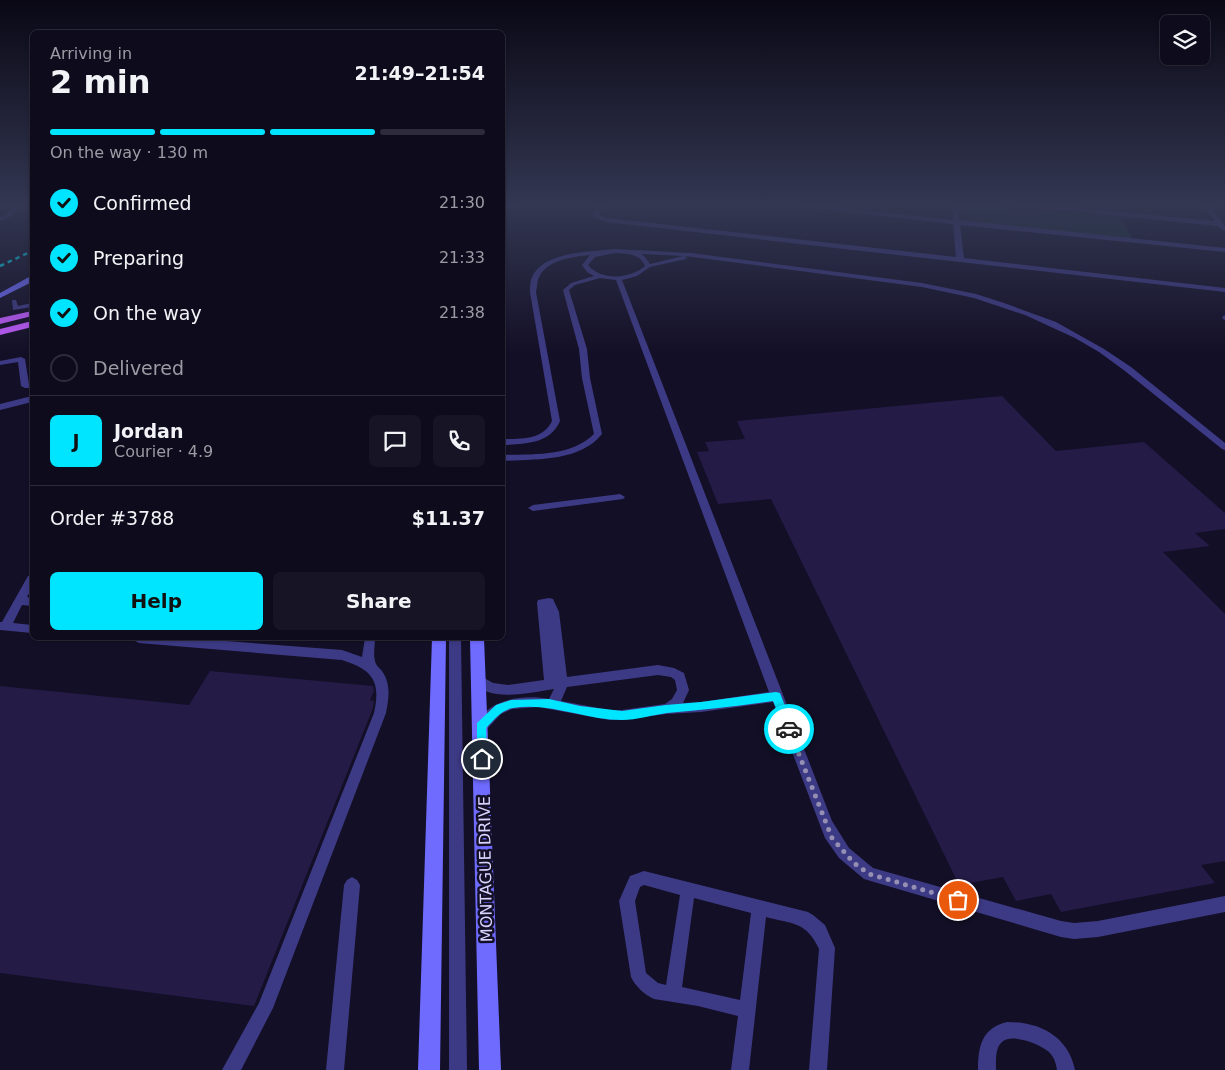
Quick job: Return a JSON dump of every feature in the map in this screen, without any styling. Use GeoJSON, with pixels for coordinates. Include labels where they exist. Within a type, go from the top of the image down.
{"type":"FeatureCollection","features":[{"type":"Feature","properties":{"kind":"main road"},"geometry":{"type":"LineString","coordinates":[[0,296],[30,280]]}},
{"type":"Feature","properties":{"kind":"main road"},"geometry":{"type":"LineString","coordinates":[[0,321],[30,314]]}},
{"type":"Feature","properties":{"kind":"main road"},"geometry":{"type":"LineString","coordinates":[[0,332],[30,324]]}},
{"type":"Feature","properties":{"kind":"main road"},"geometry":{"type":"LineString","coordinates":[[429,1070],[439,640]]}},
{"type":"Feature","properties":{"kind":"main road","name":"MONTAGUE DRIVE"},"geometry":{"type":"LineString","coordinates":[[477,640],[490,1070]]}},
{"type":"Feature","properties":{"kind":"street"},"geometry":{"type":"LineString","coordinates":[[906,254],[1225,290]]}},
{"type":"Feature","properties":{"kind":"street"},"geometry":{"type":"LineString","coordinates":[[960,254],[960,260]]}},
{"type":"Feature","properties":{"kind":"street"},"geometry":{"type":"LineString","coordinates":[[0,407],[30,400]]}},
{"type":"Feature","properties":{"kind":"lane"},"geometry":{"type":"LineString","coordinates":[[505,442],[543,436],[551,431],[556,421],[532,292],[534,279],[542,267],[558,259],[588,254]]}},
{"type":"Feature","properties":{"kind":"lane"},"geometry":{"type":"LineString","coordinates":[[599,254],[591,256],[585,265],[586,269],[600,276],[618,278],[640,273],[648,266],[681,258],[710,258]]}},
{"type":"Feature","properties":{"kind":"lane"},"geometry":{"type":"LineString","coordinates":[[630,254],[644,258],[648,266]]}},
{"type":"Feature","properties":{"kind":"lane"},"geometry":{"type":"LineString","coordinates":[[679,254],[922,285],[950,290],[1011,306],[1062,328],[1104,352],[1225,447]]}},
{"type":"Feature","properties":{"kind":"lane"},"geometry":{"type":"LineString","coordinates":[[505,458],[572,451],[592,442],[598,434],[586,378],[583,349],[566,290],[573,284],[600,276]]}},
{"type":"Feature","properties":{"kind":"lane"},"geometry":{"type":"LineString","coordinates":[[618,278],[776,696],[832,838],[854,863],[869,874],[1047,926],[1074,931],[1225,904]]}},
{"type":"Feature","properties":{"kind":"lane"},"geometry":{"type":"LineString","coordinates":[[14,301],[15,309],[30,306]]}},
{"type":"Feature","properties":{"kind":"lane"},"geometry":{"type":"LineString","coordinates":[[0,363],[20,359],[24,386],[30,386]]}},
{"type":"Feature","properties":{"kind":"lane"},"geometry":{"type":"LineString","coordinates":[[533,508],[620,497]]}},
{"type":"Feature","properties":{"kind":"lane"},"geometry":{"type":"LineString","coordinates":[[3,626],[30,583]]}},
{"type":"Feature","properties":{"kind":"lane"},"geometry":{"type":"LineString","coordinates":[[20,601],[30,602]]}},
{"type":"Feature","properties":{"kind":"lane"},"geometry":{"type":"LineString","coordinates":[[545,602],[553,612],[558,696],[552,704]]}},
{"type":"Feature","properties":{"kind":"lane"},"geometry":{"type":"LineString","coordinates":[[3,626],[30,628]]}},
{"type":"Feature","properties":{"kind":"lane"},"geometry":{"type":"LineString","coordinates":[[164,640],[342,654],[359,659],[370,666],[378,674],[383,684],[384,694],[380,713],[265,1008],[231,1070]]}},
{"type":"Feature","properties":{"kind":"lane"},"geometry":{"type":"LineString","coordinates":[[370,640],[368,657],[370,666]]}},
{"type":"Feature","properties":{"kind":"lane"},"geometry":{"type":"LineString","coordinates":[[455,640],[458,1070]]}},
{"type":"Feature","properties":{"kind":"lane"},"geometry":{"type":"LineString","coordinates":[[479,680],[484,685],[500,690],[658,670],[674,673],[680,677],[683,690],[676,703],[666,709]]}},
{"type":"Feature","properties":{"kind":"lane"},"geometry":{"type":"LineString","coordinates":[[480,726],[497,710],[511,704],[538,702],[609,715],[701,707],[776,696]]}},
{"type":"Feature","properties":{"kind":"lane"},"geometry":{"type":"LineString","coordinates":[[747,1010],[673,992],[654,991],[639,977],[627,901],[635,881],[644,878],[808,920],[819,931],[827,948],[818,1070]]}},
{"type":"Feature","properties":{"kind":"lane"},"geometry":{"type":"LineString","coordinates":[[335,1070],[352,885]]}},
{"type":"Feature","properties":{"kind":"lane"},"geometry":{"type":"LineString","coordinates":[[673,992],[688,890]]}},
{"type":"Feature","properties":{"kind":"lane"},"geometry":{"type":"LineString","coordinates":[[740,1070],[759,907]]}},
{"type":"Feature","properties":{"kind":"lane"},"geometry":{"type":"LineString","coordinates":[[987,1070],[989,1047],[994,1036],[1010,1029],[1043,1037],[1056,1046],[1065,1063],[1066,1070]]}},
{"type":"Feature","properties":{"kind":"building"},"geometry":{"type":"Polygon","coordinates":[[[1002,396],[1056,451],[1144,442],[1225,513],[1225,529],[1195,533],[1210,546],[1163,552],[1225,614],[1225,861],[1201,865],[1215,883],[1061,912],[1051,894],[1016,901],[1003,877],[959,885],[771,499],[718,504],[697,452],[709,451],[705,442],[745,439],[737,421],[1002,396]]]}},
{"type":"Feature","properties":{"kind":"building"},"geometry":{"type":"Polygon","coordinates":[[[210,671],[373,686],[374,691],[370,700],[374,701],[373,708],[254,1006],[0,973],[0,686],[189,705],[210,671]]]}},
{"type":"Feature","properties":{"kind":"railway"},"geometry":{"type":"LineString","coordinates":[[0,266],[26,254]]}},
{"type":"Feature","properties":{"kind":"way so far"},"geometry":{"type":"LineString","coordinates":[[789,729],[832,838],[854,863],[869,874],[958,900]]}},
{"type":"Feature","properties":{"kind":"route"},"geometry":{"type":"LineString","coordinates":[[482,759],[480,726],[499,708],[511,704],[549,703],[609,715],[622,715],[666,709],[701,707],[776,696],[789,729]]}}]}
